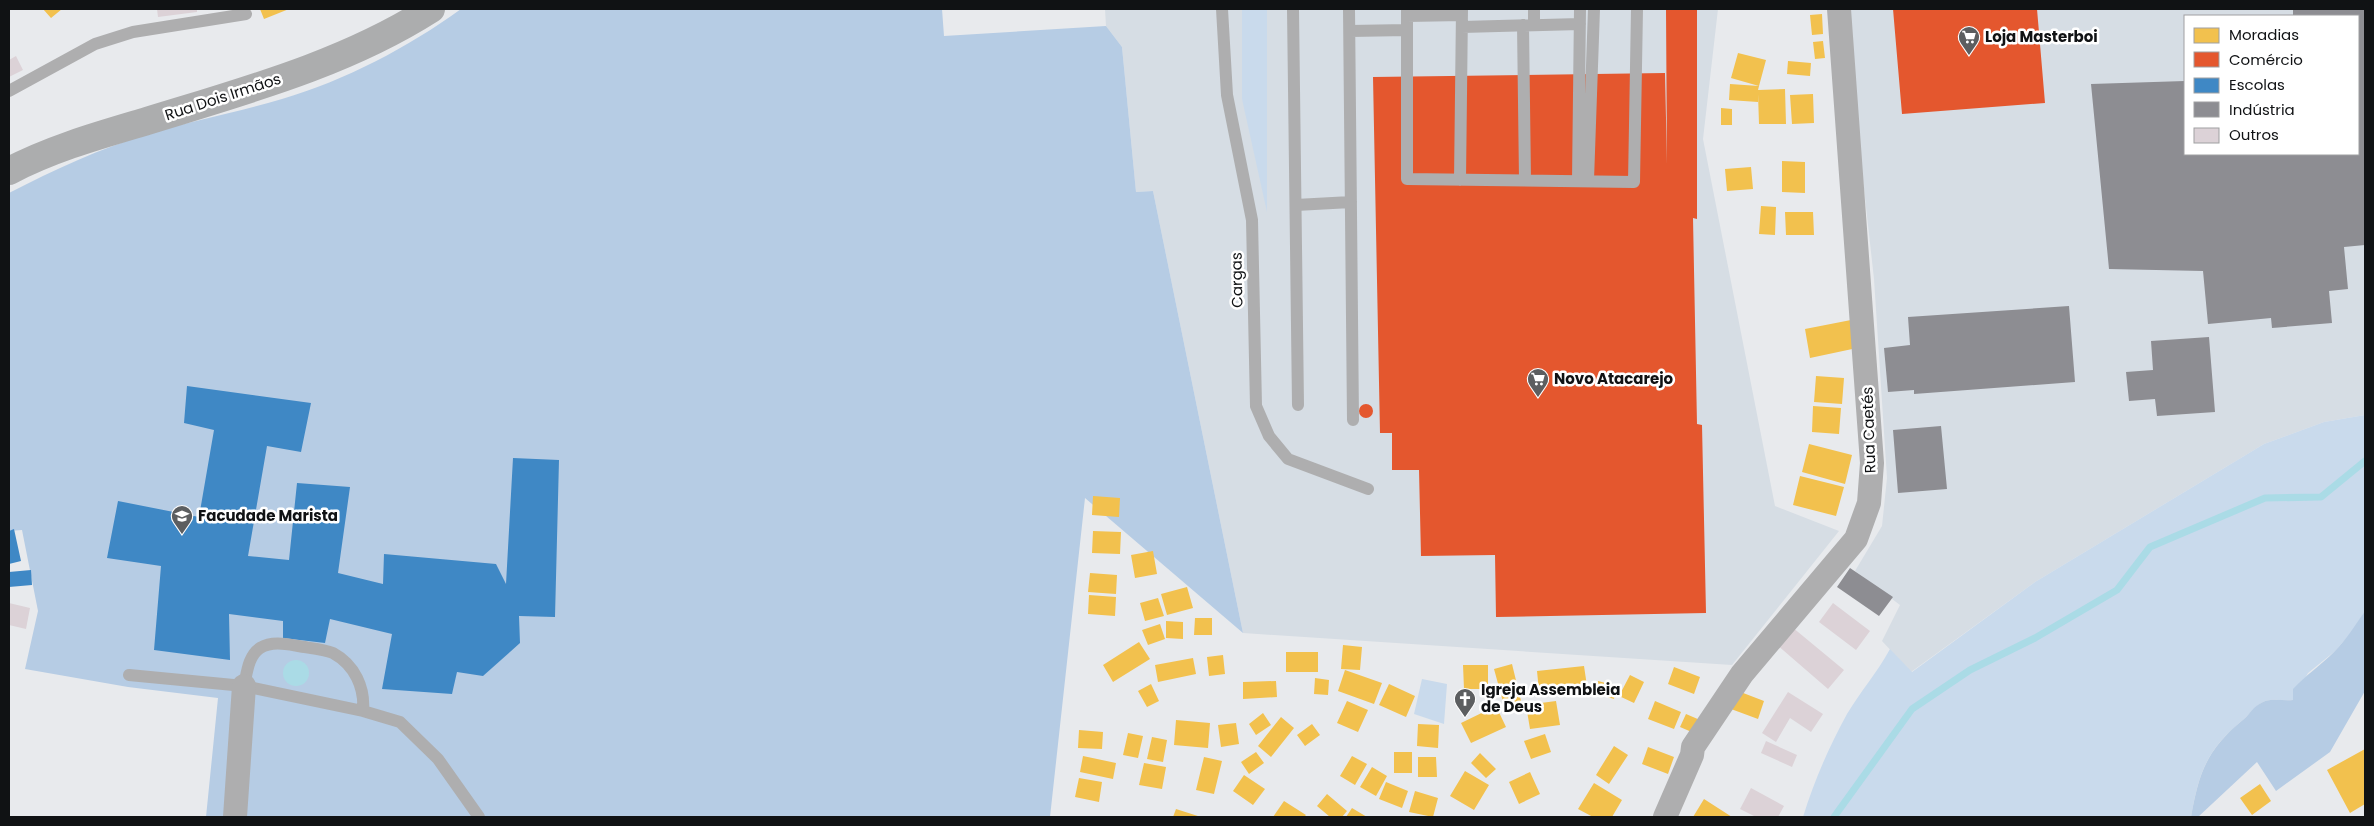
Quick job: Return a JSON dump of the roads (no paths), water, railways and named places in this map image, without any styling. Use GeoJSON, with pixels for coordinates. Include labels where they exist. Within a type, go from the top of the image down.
{"type":"FeatureCollection","features":[{"type":"Feature","properties":{"kind":"main road","name":"Rua Dois Irmãos"},"geometry":{"type":"LineString","coordinates":[[9,171],[64,146],[293,74],[344,55],[400,29],[431,9]]}},
{"type":"Feature","properties":{"kind":"street","name":"Rua Caetés"},"geometry":{"type":"LineString","coordinates":[[1665,817],[1689,763],[1693,747],[1742,674],[1856,539],[1869,503],[1872,463],[1839,9]]}},
{"type":"Feature","properties":{"kind":"street"},"geometry":{"type":"LineString","coordinates":[[235,817],[244,686]]}},
{"type":"Feature","properties":{"kind":"lane","name":"Cargas"},"geometry":{"type":"LineString","coordinates":[[1222,9],[1227,94],[1252,220],[1256,406],[1269,436],[1288,459],[1368,489]]}},
{"type":"Feature","properties":{"kind":"lane"},"geometry":{"type":"LineString","coordinates":[[1293,9],[1298,405]]}},
{"type":"Feature","properties":{"kind":"lane"},"geometry":{"type":"LineString","coordinates":[[1349,9],[1354,420]]}},
{"type":"Feature","properties":{"kind":"lane"},"geometry":{"type":"LineString","coordinates":[[1525,180],[1529,25],[1534,9]]}},
{"type":"Feature","properties":{"kind":"lane"},"geometry":{"type":"LineString","coordinates":[[1580,9],[1583,180]]}},
{"type":"Feature","properties":{"kind":"lane"},"geometry":{"type":"LineString","coordinates":[[1583,180],[1594,9]]}},
{"type":"Feature","properties":{"kind":"lane"},"geometry":{"type":"LineString","coordinates":[[1580,24],[1529,25],[1407,12],[1407,179],[1634,182],[1637,9]]}},
{"type":"Feature","properties":{"kind":"lane"},"geometry":{"type":"LineString","coordinates":[[9,91],[95,44],[133,32],[246,14]]}},
{"type":"Feature","properties":{"kind":"lane"},"geometry":{"type":"LineString","coordinates":[[1460,180],[1462,17]]}},
{"type":"Feature","properties":{"kind":"lane"},"geometry":{"type":"LineString","coordinates":[[1350,31],[1408,30]]}},
{"type":"Feature","properties":{"kind":"lane"},"geometry":{"type":"LineString","coordinates":[[1296,204],[1352,202]]}},
{"type":"Feature","properties":{"kind":"lane"},"geometry":{"type":"LineString","coordinates":[[244,686],[251,658],[260,648],[272,644],[285,643],[332,653],[349,666],[362,684],[363,711]]}},
{"type":"Feature","properties":{"kind":"lane"},"geometry":{"type":"LineString","coordinates":[[129,675],[244,686],[363,711],[400,722],[419,738],[438,759],[479,817]]}},
{"type":"Feature","properties":{"kind":"waterway"},"geometry":{"type":"LineString","coordinates":[[1834,817],[1912,709],[1970,670],[2035,638],[2117,590],[2150,547],[2265,498],[2321,497],[2365,461]]}},
{"type":"Feature","properties":{"kind":"place","name":"Loja Masterboi"},"geometry":{"type":"Point","coordinates":[1969,56]}},
{"type":"Feature","properties":{"kind":"place","name":"Novo Atacarejo"},"geometry":{"type":"Point","coordinates":[1538,398]}},
{"type":"Feature","properties":{"kind":"place","name":"Facudade Marista"},"geometry":{"type":"Point","coordinates":[182,535]}},
{"type":"Feature","properties":{"kind":"place","name":"Igreja Assembleia de Deus"},"geometry":{"type":"Point","coordinates":[1465,718]}}]}
